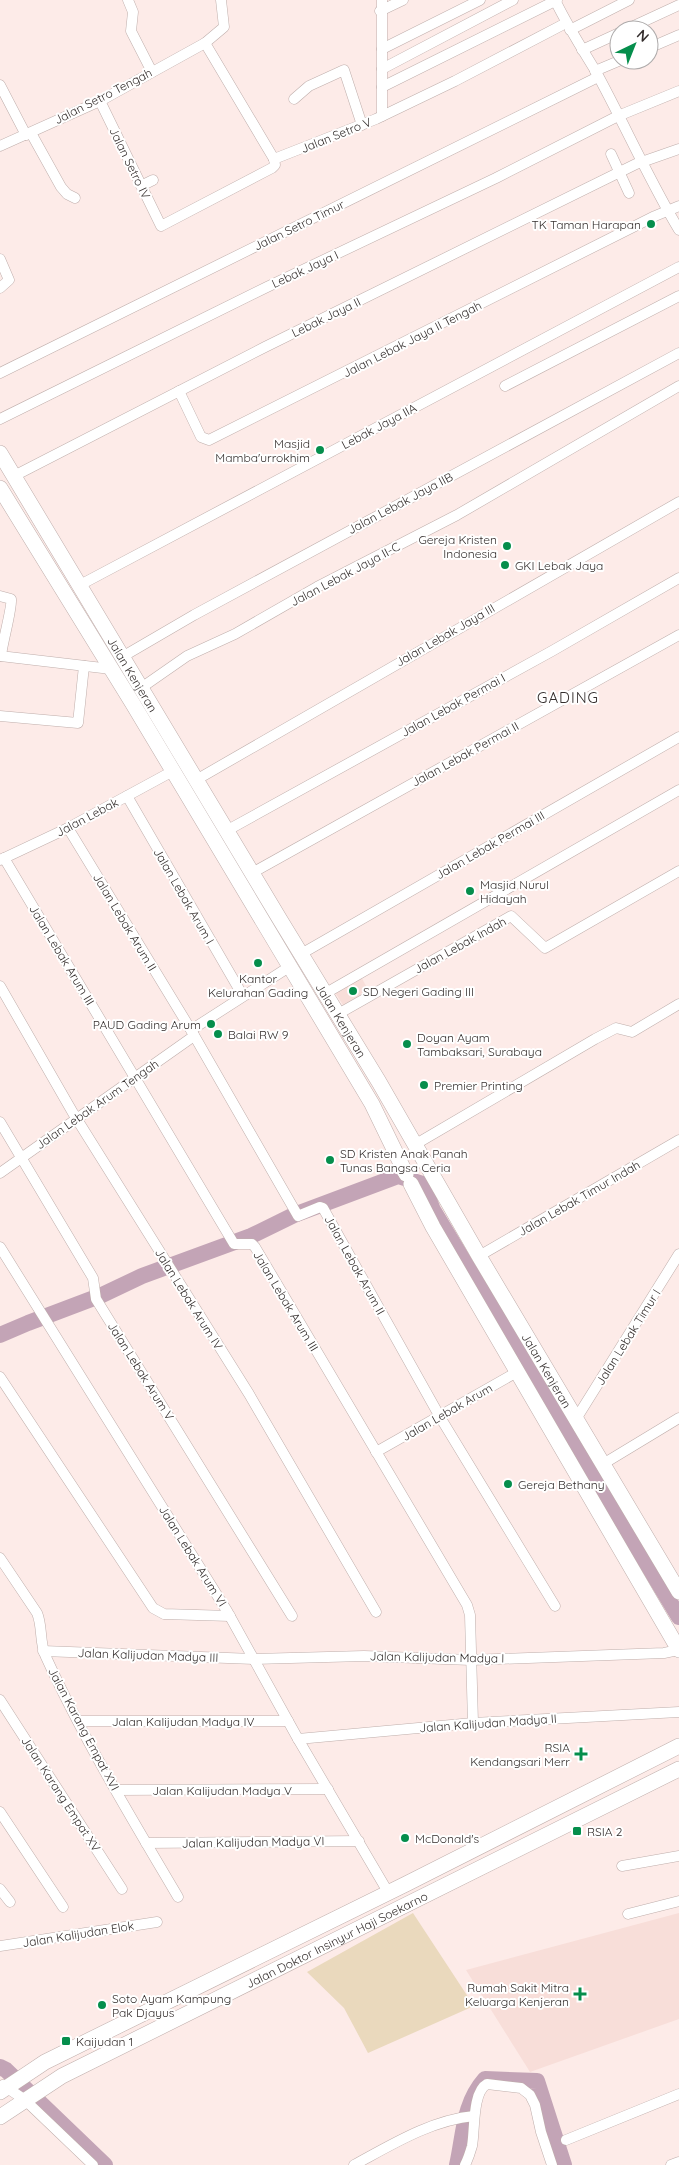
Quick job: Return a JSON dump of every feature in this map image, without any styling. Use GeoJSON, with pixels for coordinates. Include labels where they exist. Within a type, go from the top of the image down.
{"type":"FeatureCollection","features":[{"type":"Feature","properties":{"kind":"main road","name":"Jalan Kenjeran"},"geometry":{"type":"LineString","coordinates":[[0,453],[264,894],[326,993],[416,1144],[479,1256],[679,1592]]}},
{"type":"Feature","properties":{"kind":"main road","name":"Jalan Kenjeran"},"geometry":{"type":"LineString","coordinates":[[0,488],[173,771],[372,1104],[433,1226],[679,1650]]}},
{"type":"Feature","properties":{"kind":"main road"},"geometry":{"type":"LineString","coordinates":[[250,901],[258,899],[264,894]]}},
{"type":"Feature","properties":{"kind":"main road"},"geometry":{"type":"LineString","coordinates":[[262,920],[275,912]]}},
{"type":"Feature","properties":{"kind":"main road","name":"Jalan Doktor Insinyur Haji Soekarno"},"geometry":{"type":"LineString","coordinates":[[4,2087],[45,2062],[406,1884],[676,1746]]}},
{"type":"Feature","properties":{"kind":"main road","name":"Jalan Doktor Insinyur Haji Soekarno"},"geometry":{"type":"LineString","coordinates":[[0,2117],[62,2076],[413,1900],[679,1770]]}},
{"type":"Feature","properties":{"kind":"main road"},"geometry":{"type":"LineString","coordinates":[[406,1884],[405,1894],[413,1900]]}},
{"type":"Feature","properties":{"kind":"main road"},"geometry":{"type":"LineString","coordinates":[[388,1892],[395,1895],[399,1900],[398,1908]]}},
{"type":"Feature","properties":{"kind":"street"},"geometry":{"type":"LineString","coordinates":[[128,0],[133,12],[131,31],[152,72]]}},
{"type":"Feature","properties":{"kind":"street"},"geometry":{"type":"LineString","coordinates":[[221,0],[224,27],[205,43],[274,160]]}},
{"type":"Feature","properties":{"kind":"street"},"geometry":{"type":"LineString","coordinates":[[382,0],[380,11],[382,116]]}},
{"type":"Feature","properties":{"kind":"street"},"geometry":{"type":"LineString","coordinates":[[380,11],[402,0]]}},
{"type":"Feature","properties":{"kind":"street"},"geometry":{"type":"LineString","coordinates":[[382,49],[480,0]]}},
{"type":"Feature","properties":{"kind":"street"},"geometry":{"type":"LineString","coordinates":[[382,69],[513,0]]}},
{"type":"Feature","properties":{"kind":"street"},"geometry":{"type":"LineString","coordinates":[[382,88],[556,0],[568,26],[597,74],[614,118],[679,230]]}},
{"type":"Feature","properties":{"kind":"street","name":"Jalan Setro V"},"geometry":{"type":"LineString","coordinates":[[274,160],[382,116],[568,26],[628,0]]}},
{"type":"Feature","properties":{"kind":"street"},"geometry":{"type":"LineString","coordinates":[[647,20],[679,5]]}},
{"type":"Feature","properties":{"kind":"street"},"geometry":{"type":"LineString","coordinates":[[659,44],[679,35]]}},
{"type":"Feature","properties":{"kind":"street"},"geometry":{"type":"LineString","coordinates":[[582,50],[609,38]]}},
{"type":"Feature","properties":{"kind":"street","name":"Jalan Setro Tengah"},"geometry":{"type":"LineString","coordinates":[[0,146],[100,101],[205,43]]}},
{"type":"Feature","properties":{"kind":"street","name":"Jalan Setro Timur"},"geometry":{"type":"LineString","coordinates":[[0,373],[609,67]]}},
{"type":"Feature","properties":{"kind":"street"},"geometry":{"type":"LineString","coordinates":[[294,99],[309,86],[344,70],[362,125]]}},
{"type":"Feature","properties":{"kind":"street"},"geometry":{"type":"LineString","coordinates":[[0,85],[61,187],[67,194],[75,198]]}},
{"type":"Feature","properties":{"kind":"street","name":"Lebak Jaya I"},"geometry":{"type":"LineString","coordinates":[[0,419],[276,283],[496,178],[614,118],[679,90]]}},
{"type":"Feature","properties":{"kind":"street","name":"Jalan Setro IV"},"geometry":{"type":"LineString","coordinates":[[100,101],[160,225],[272,168],[275,165],[274,160]]}},
{"type":"Feature","properties":{"kind":"street","name":"Lebak Jaya II"},"geometry":{"type":"LineString","coordinates":[[14,476],[265,346],[640,162],[679,149]]}},
{"type":"Feature","properties":{"kind":"street"},"geometry":{"type":"LineString","coordinates":[[612,154],[629,193]]}},
{"type":"Feature","properties":{"kind":"street"},"geometry":{"type":"LineString","coordinates":[[141,186],[154,180]]}},
{"type":"Feature","properties":{"kind":"street"},"geometry":{"type":"LineString","coordinates":[[667,210],[679,206]]}},
{"type":"Feature","properties":{"kind":"street","name":"Jalan Lebak Jaya II Tengah"},"geometry":{"type":"LineString","coordinates":[[179,391],[202,437],[206,440],[214,438],[667,210]]}},
{"type":"Feature","properties":{"kind":"street"},"geometry":{"type":"LineString","coordinates":[[0,260],[9,280],[0,288]]}},
{"type":"Feature","properties":{"kind":"street","name":"Lebak Jaya IIA"},"geometry":{"type":"LineString","coordinates":[[80,585],[679,267]]}},
{"type":"Feature","properties":{"kind":"street"},"geometry":{"type":"LineString","coordinates":[[505,386],[679,296]]}},
{"type":"Feature","properties":{"kind":"street","name":"Jalan Lebak Jaya IIB"},"geometry":{"type":"LineString","coordinates":[[122,657],[194,615],[679,352]]}},
{"type":"Feature","properties":{"kind":"street","name":"Jalan Lebak Jaya II-C"},"geometry":{"type":"LineString","coordinates":[[141,688],[187,656],[235,634],[316,587],[438,525],[679,386]]}},
{"type":"Feature","properties":{"kind":"street","name":"Jalan Lebak Jaya III"},"geometry":{"type":"LineString","coordinates":[[196,780],[679,502]]}},
{"type":"Feature","properties":{"kind":"street","name":"Jalan Lebak Permai I"},"geometry":{"type":"LineString","coordinates":[[226,831],[552,651],[679,578]]}},
{"type":"Feature","properties":{"kind":"street"},"geometry":{"type":"LineString","coordinates":[[0,596],[11,599],[12,605],[3,636],[0,656],[111,669]]}},
{"type":"Feature","properties":{"kind":"street","name":"Jalan Lebak Permai II"},"geometry":{"type":"LineString","coordinates":[[252,873],[679,635]]}},
{"type":"Feature","properties":{"kind":"street"},"geometry":{"type":"LineString","coordinates":[[0,716],[78,724],[84,666]]}},
{"type":"Feature","properties":{"kind":"street","name":"Jalan Lebak Permai III"},"geometry":{"type":"LineString","coordinates":[[301,954],[679,737]]}},
{"type":"Feature","properties":{"kind":"street","name":"Jalan Lebak"},"geometry":{"type":"LineString","coordinates":[[2,859],[68,828],[173,771]]}},
{"type":"Feature","properties":{"kind":"street"},"geometry":{"type":"LineString","coordinates":[[326,993],[679,790]]}},
{"type":"Feature","properties":{"kind":"street","name":"Jalan Lebak Arum I"},"geometry":{"type":"LineString","coordinates":[[127,796],[243,996]]}},
{"type":"Feature","properties":{"kind":"street","name":"Jalan Lebak Arum II"},"geometry":{"type":"LineString","coordinates":[[68,828],[192,1033],[291,1202],[297,1216],[299,1217],[320,1207],[323,1208],[440,1417],[555,1606]]}},
{"type":"Feature","properties":{"kind":"street","name":"Jalan Lebak Arum III"},"geometry":{"type":"LineString","coordinates":[[2,859],[233,1241],[252,1244],[255,1247],[469,1608],[473,1723]]}},
{"type":"Feature","properties":{"kind":"street","name":"Jalan Lebak Indah"},"geometry":{"type":"LineString","coordinates":[[338,1014],[511,916],[545,948],[679,871]]}},
{"type":"Feature","properties":{"kind":"street","name":"Jalan Lebak Arum Tengah"},"geometry":{"type":"LineString","coordinates":[[0,1173],[243,996],[289,967]]}},
{"type":"Feature","properties":{"kind":"street","name":"Jalan Lebak Arum IV"},"geometry":{"type":"LineString","coordinates":[[0,986],[78,1118],[248,1394],[376,1612]]}},
{"type":"Feature","properties":{"kind":"street"},"geometry":{"type":"LineString","coordinates":[[416,1144],[595,1039],[616,1028],[632,1032],[679,1004]]}},
{"type":"Feature","properties":{"kind":"street","name":"Jalan Lebak Arum V"},"geometry":{"type":"LineString","coordinates":[[0,1122],[93,1278],[96,1297],[292,1616]]}},
{"type":"Feature","properties":{"kind":"street","name":"Jalan Lebak Timur Indah"},"geometry":{"type":"LineString","coordinates":[[479,1256],[679,1140]]}},
{"type":"Feature","properties":{"kind":"street","name":"Jalan Lebak Arum VI"},"geometry":{"type":"LineString","coordinates":[[0,1247],[230,1616]]}},
{"type":"Feature","properties":{"kind":"street","name":"Jalan Lebak Timur I"},"geometry":{"type":"LineString","coordinates":[[576,1419],[679,1254]]}},
{"type":"Feature","properties":{"kind":"street","name":"Jalan Lebak Arum"},"geometry":{"type":"LineString","coordinates":[[376,1452],[517,1372]]}},
{"type":"Feature","properties":{"kind":"street","name":"Jalan Lebak Arum VI"},"geometry":{"type":"LineString","coordinates":[[0,1377],[153,1608],[164,1614],[230,1616]]}},
{"type":"Feature","properties":{"kind":"street"},"geometry":{"type":"LineString","coordinates":[[602,1464],[679,1418]]}},
{"type":"Feature","properties":{"kind":"street","name":"Jalan Karang Empat XVI"},"geometry":{"type":"LineString","coordinates":[[0,1558],[38,1613],[41,1622],[43,1651],[78,1721],[146,1844],[178,1897]]}},
{"type":"Feature","properties":{"kind":"street"},"geometry":{"type":"LineString","coordinates":[[230,1616],[298,1739],[388,1892]]}},
{"type":"Feature","properties":{"kind":"street","name":"Jalan Kalijudan Madya I"},"geometry":{"type":"LineString","coordinates":[[254,1659],[364,1656],[471,1660],[664,1653],[679,1650]]}},
{"type":"Feature","properties":{"kind":"street","name":"Jalan Kalijudan Madya III"},"geometry":{"type":"LineString","coordinates":[[43,1651],[254,1659]]}},
{"type":"Feature","properties":{"kind":"street","name":"Jalan Karang Empat XV"},"geometry":{"type":"LineString","coordinates":[[0,1700],[122,1889]]}},
{"type":"Feature","properties":{"kind":"street","name":"Jalan Kalijudan Madya II"},"geometry":{"type":"LineString","coordinates":[[298,1739],[473,1723],[679,1712]]}},
{"type":"Feature","properties":{"kind":"street","name":"Jalan Kalijudan Madya IV"},"geometry":{"type":"LineString","coordinates":[[78,1721],[288,1721]]}},
{"type":"Feature","properties":{"kind":"street","name":"Jalan Kalijudan Madya V"},"geometry":{"type":"LineString","coordinates":[[117,1790],[328,1789]]}},
{"type":"Feature","properties":{"kind":"street"},"geometry":{"type":"LineString","coordinates":[[0,1812],[63,1907]]}},
{"type":"Feature","properties":{"kind":"street","name":"Jalan Kalijudan Madya VI"},"geometry":{"type":"LineString","coordinates":[[146,1844],[359,1841]]}},
{"type":"Feature","properties":{"kind":"street"},"geometry":{"type":"LineString","coordinates":[[622,1866],[679,1856]]}},
{"type":"Feature","properties":{"kind":"street"},"geometry":{"type":"LineString","coordinates":[[0,1889],[10,1902]]}},
{"type":"Feature","properties":{"kind":"street"},"geometry":{"type":"LineString","coordinates":[[628,1914],[679,1901]]}},
{"type":"Feature","properties":{"kind":"street","name":"Jalan Kalijudan Elok"},"geometry":{"type":"LineString","coordinates":[[0,1946],[157,1922]]}},
{"type":"Feature","properties":{"kind":"street"},"geometry":{"type":"LineString","coordinates":[[465,2165],[472,2144],[470,2117],[484,2086],[505,2085],[525,2091],[533,2099],[552,2165]]}},
{"type":"Feature","properties":{"kind":"street"},"geometry":{"type":"LineString","coordinates":[[4,2087],[32,2096],[93,2165]]}},
{"type":"Feature","properties":{"kind":"street"},"geometry":{"type":"LineString","coordinates":[[566,2140],[679,2094]]}},
{"type":"Feature","properties":{"kind":"street"},"geometry":{"type":"LineString","coordinates":[[354,2165],[433,2126],[470,2117]]}},
{"type":"Feature","properties":{"kind":"street"},"geometry":{"type":"LineString","coordinates":[[671,2165],[679,2162]]}},
{"type":"Feature","properties":{"kind":"shaded area","name":"SD Negeri Gading III"},"geometry":{"type":"Polygon","coordinates":[[[360,975],[370,993],[345,1008],[336,994],[336,989],[360,975]]]}},
{"type":"Feature","properties":{"kind":"shaded area"},"geometry":{"type":"Polygon","coordinates":[[[413,1913],[474,2006],[368,2053],[344,2008],[307,1972],[413,1913]]]}},
{"type":"Feature","properties":{"kind":"shaded area","name":"Rumah Sakit Mitra Keluarga Kenjeran"},"geometry":{"type":"Polygon","coordinates":[[[679,1913],[679,2019],[530,2072],[466,1970],[679,1913]]]}},
{"type":"Feature","properties":{"kind":"waterway"},"geometry":{"type":"LineString","coordinates":[[0,1335],[102,1295],[142,1276],[251,1236],[294,1215],[398,1176],[423,1184],[433,1210],[679,1617]]}},
{"type":"Feature","properties":{"kind":"waterway"},"geometry":{"type":"LineString","coordinates":[[0,2067],[6,2070],[105,2165]]}},
{"type":"Feature","properties":{"kind":"waterway"},"geometry":{"type":"LineString","coordinates":[[457,2165],[468,2109],[485,2079],[537,2081],[564,2165]]}},
{"type":"Feature","properties":{"kind":"place","name":"TK Taman Harapan"},"geometry":{"type":"Point","coordinates":[651,224]}},
{"type":"Feature","properties":{"kind":"place","name":"Masjid Mamba'urrokhim"},"geometry":{"type":"Point","coordinates":[320,450]}},
{"type":"Feature","properties":{"kind":"place","name":"Gereja Kristen Indonesia"},"geometry":{"type":"Point","coordinates":[507,546]}},
{"type":"Feature","properties":{"kind":"place","name":"GKI Lebak Jaya"},"geometry":{"type":"Point","coordinates":[505,565]}},
{"type":"Feature","properties":{"kind":"place","name":"Masjid Nurul Hidayah"},"geometry":{"type":"Point","coordinates":[470,891]}},
{"type":"Feature","properties":{"kind":"place","name":"Kantor Kelurahan Gading"},"geometry":{"type":"Point","coordinates":[258,963]}},
{"type":"Feature","properties":{"kind":"place","name":"SD Negeri Gading III"},"geometry":{"type":"Point","coordinates":[353,991]}},
{"type":"Feature","properties":{"kind":"place","name":"PAUD Gading Arum"},"geometry":{"type":"Point","coordinates":[211,1024]}},
{"type":"Feature","properties":{"kind":"place","name":"Balai RW 9"},"geometry":{"type":"Point","coordinates":[218,1034]}},
{"type":"Feature","properties":{"kind":"place","name":"Doyan Ayam Tambaksari, Surabaya"},"geometry":{"type":"Point","coordinates":[407,1044]}},
{"type":"Feature","properties":{"kind":"place","name":"Premier Printing"},"geometry":{"type":"Point","coordinates":[424,1085]}},
{"type":"Feature","properties":{"kind":"place","name":"SD Kristen Anak Panah Tunas Bangsa Ceria"},"geometry":{"type":"Point","coordinates":[330,1160]}},
{"type":"Feature","properties":{"kind":"place","name":"Gereja Bethany"},"geometry":{"type":"Point","coordinates":[508,1484]}},
{"type":"Feature","properties":{"kind":"place","name":"RSIA Kendangsari Merr"},"geometry":{"type":"Point","coordinates":[581,1754]}},
{"type":"Feature","properties":{"kind":"place","name":"RSIA 2"},"geometry":{"type":"Point","coordinates":[577,1831]}},
{"type":"Feature","properties":{"kind":"place","name":"McDonald's"},"geometry":{"type":"Point","coordinates":[405,1838]}},
{"type":"Feature","properties":{"kind":"place","name":"Rumah Sakit Mitra Keluarga Kenjeran"},"geometry":{"type":"Point","coordinates":[580,1994]}},
{"type":"Feature","properties":{"kind":"place","name":"Soto Ayam Kampung Pak Djayus"},"geometry":{"type":"Point","coordinates":[102,2005]}},
{"type":"Feature","properties":{"kind":"place","name":"Kaijudan 1"},"geometry":{"type":"Point","coordinates":[66,2041]}},
{"type":"Feature","properties":{"kind":"district","name":"GADING"},"geometry":{"type":"Point","coordinates":[568,697]}}]}
